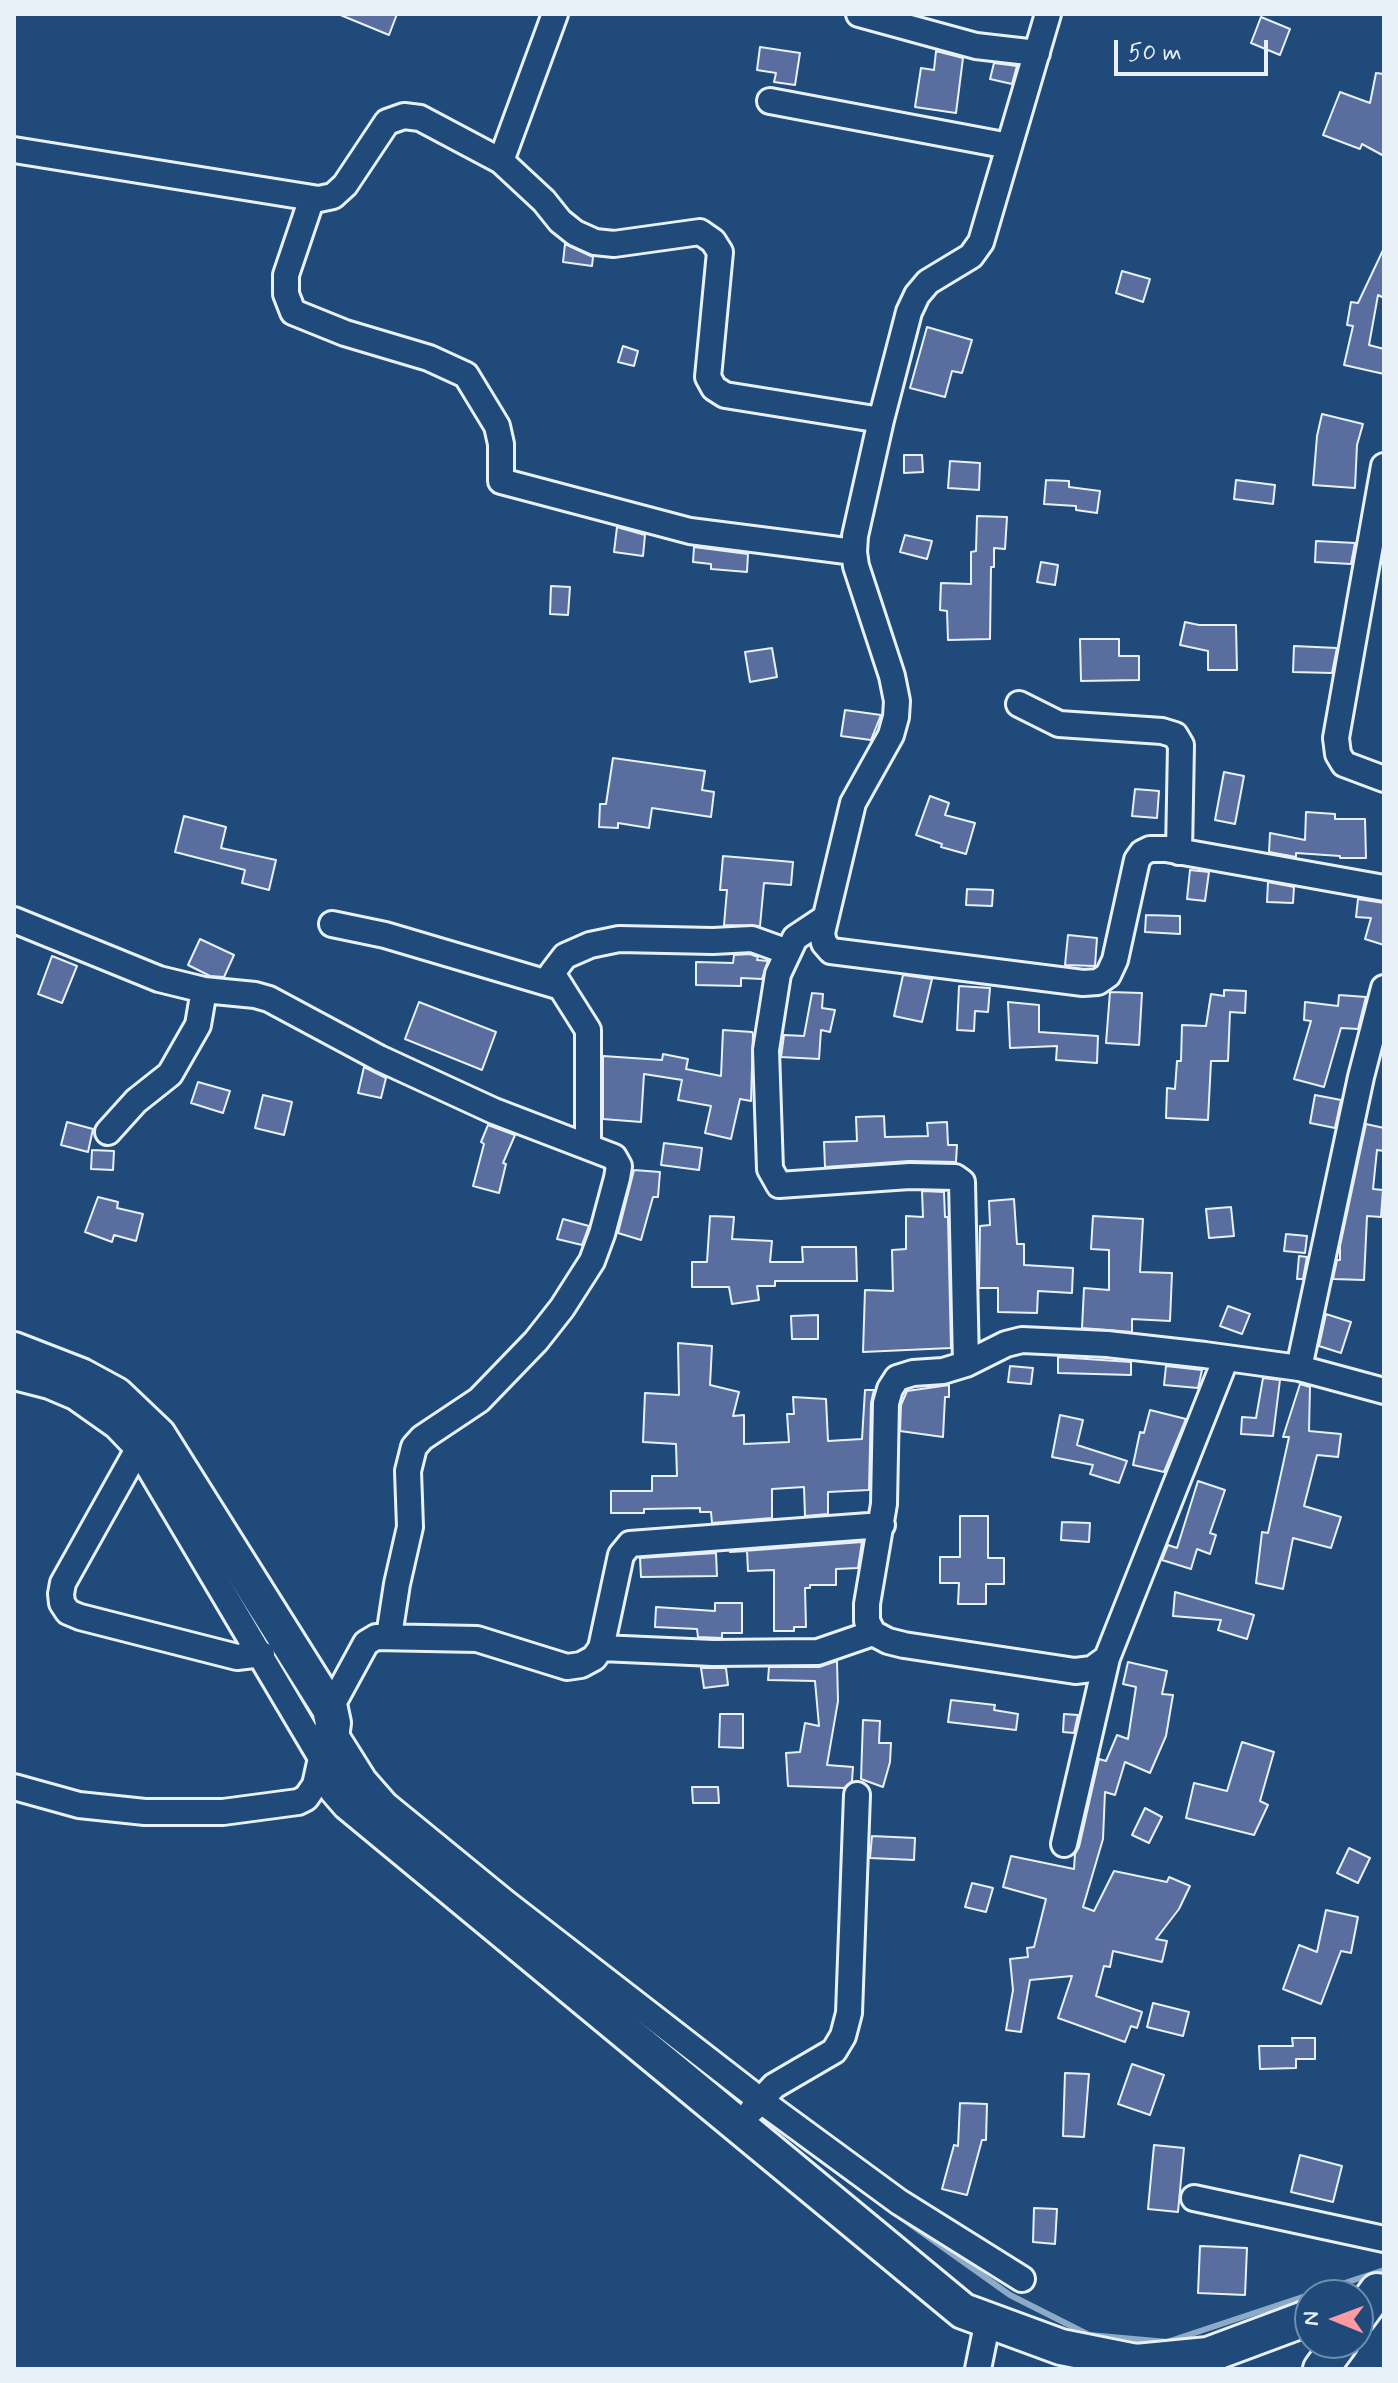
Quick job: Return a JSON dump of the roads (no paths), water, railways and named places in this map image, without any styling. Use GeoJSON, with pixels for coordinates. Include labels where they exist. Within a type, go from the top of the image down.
{"type":"FeatureCollection","features":[{"type":"Feature","properties":{"kind":"street"},"geometry":{"type":"LineString","coordinates":[[501,161],[555,14]]}},
{"type":"Feature","properties":{"kind":"street"},"geometry":{"type":"LineString","coordinates":[[859,14],[976,46],[1037,53]]}},
{"type":"Feature","properties":{"kind":"street"},"geometry":{"type":"LineString","coordinates":[[1048,14],[981,242],[971,256],[928,282],[913,303],[881,420],[854,552],[892,676],[897,701],[896,717],[891,735],[853,803],[825,918],[824,943],[831,951],[1083,983],[1098,982],[1108,975],[1115,960],[1137,860],[1150,849],[1384,888]]}},
{"type":"Feature","properties":{"kind":"street"},"geometry":{"type":"LineString","coordinates":[[770,101],[1009,146]]}},
{"type":"Feature","properties":{"kind":"street"},"geometry":{"type":"LineString","coordinates":[[14,150],[312,198],[333,196],[345,185],[387,122],[404,116],[420,118],[501,161],[544,201],[560,221],[575,233],[595,242],[614,244],[700,232],[713,241],[720,252],[708,377],[714,388],[725,395],[881,420]]}},
{"type":"Feature","properties":{"kind":"street"},"geometry":{"type":"LineString","coordinates":[[312,198],[286,275],[286,294],[293,312],[345,333],[429,358],[466,375],[497,426],[501,444],[501,481],[690,531],[854,552]]}},
{"type":"Feature","properties":{"kind":"street"},"geometry":{"type":"LineString","coordinates":[[1384,466],[1336,738],[1338,754],[1344,764],[1384,779]]}},
{"type":"Feature","properties":{"kind":"street"},"geometry":{"type":"LineString","coordinates":[[1019,704],[1059,724],[1162,731],[1175,735],[1181,745],[1179,852]]}},
{"type":"Feature","properties":{"kind":"street"},"geometry":{"type":"LineString","coordinates":[[825,918],[795,938],[778,974],[766,1050],[770,1169],[779,1185],[910,1176],[955,1177],[962,1182],[966,1364]]}},
{"type":"Feature","properties":{"kind":"street"},"geometry":{"type":"LineString","coordinates":[[14,920],[159,979],[204,990],[269,999],[379,1058],[494,1111],[614,1157],[619,1166],[592,1261],[562,1308],[536,1341],[479,1400],[422,1438],[414,1447],[408,1471],[410,1527],[389,1636]]}},
{"type":"Feature","properties":{"kind":"street"},"geometry":{"type":"LineString","coordinates":[[332,924],[385,935],[561,987]]}},
{"type":"Feature","properties":{"kind":"street"},"geometry":{"type":"LineString","coordinates":[[588,1146],[588,1030],[552,973],[565,956],[590,945],[619,939],[752,939],[788,952]]}},
{"type":"Feature","properties":{"kind":"street"},"geometry":{"type":"LineString","coordinates":[[1299,1368],[1361,1077],[1384,988]]}},
{"type":"Feature","properties":{"kind":"street"},"geometry":{"type":"LineString","coordinates":[[108,1132],[136,1101],[170,1074],[198,1025],[204,990]]}},
{"type":"Feature","properties":{"kind":"street"},"geometry":{"type":"LineString","coordinates":[[1107,1658],[1092,1669],[1075,1671],[904,1645],[873,1633],[867,1621],[867,1604],[882,1525],[886,1403],[897,1378],[913,1373],[943,1371],[1022,1340],[1107,1344],[1299,1368],[1384,1391]]}},
{"type":"Feature","properties":{"kind":"street"},"geometry":{"type":"LineString","coordinates":[[14,1350],[81,1376],[116,1395],[158,1435],[328,1737],[331,1775],[336,1788],[349,1803],[751,2111],[1022,2279]]}},
{"type":"Feature","properties":{"kind":"street"},"geometry":{"type":"LineString","coordinates":[[1064,1844],[1107,1658],[1226,1358]]}},
{"type":"Feature","properties":{"kind":"street"},"geometry":{"type":"LineString","coordinates":[[14,1377],[75,1397],[116,1426],[138,1449],[262,1654],[328,1737]]}},
{"type":"Feature","properties":{"kind":"street"},"geometry":{"type":"LineString","coordinates":[[138,1449],[63,1583],[62,1603],[68,1612],[80,1617],[237,1657],[262,1654]]}},
{"type":"Feature","properties":{"kind":"street"},"geometry":{"type":"LineString","coordinates":[[14,1787],[93,1806],[145,1812],[223,1812],[298,1802],[306,1798],[315,1785],[328,1737],[366,1643],[376,1637],[489,1641],[567,1667],[581,1665],[594,1658],[601,1648],[621,1555],[630,1544],[882,1525]]}},
{"type":"Feature","properties":{"kind":"street"},"geometry":{"type":"LineString","coordinates":[[601,1648],[713,1653],[818,1652],[873,1633]]}},
{"type":"Feature","properties":{"kind":"street"},"geometry":{"type":"LineString","coordinates":[[751,2111],[774,2086],[834,2051],[843,2036],[849,2013],[857,1795]]}},
{"type":"Feature","properties":{"kind":"street"},"geometry":{"type":"LineString","coordinates":[[751,2111],[963,2311],[1061,2347],[1136,2362],[1208,2355],[1294,2323]]}},
{"type":"Feature","properties":{"kind":"street"},"geometry":{"type":"LineString","coordinates":[[1194,2198],[1384,2239]]}},
{"type":"Feature","properties":{"kind":"street"},"geometry":{"type":"LineString","coordinates":[[978,2369],[988,2320]]}},
{"type":"Feature","properties":{"kind":"waterway"},"geometry":{"type":"LineString","coordinates":[[798,2143],[867,2193]]}},
{"type":"Feature","properties":{"kind":"waterway"},"geometry":{"type":"LineString","coordinates":[[899,2216],[1010,2295],[1089,2335],[1167,2342],[1384,2270]]}}]}
